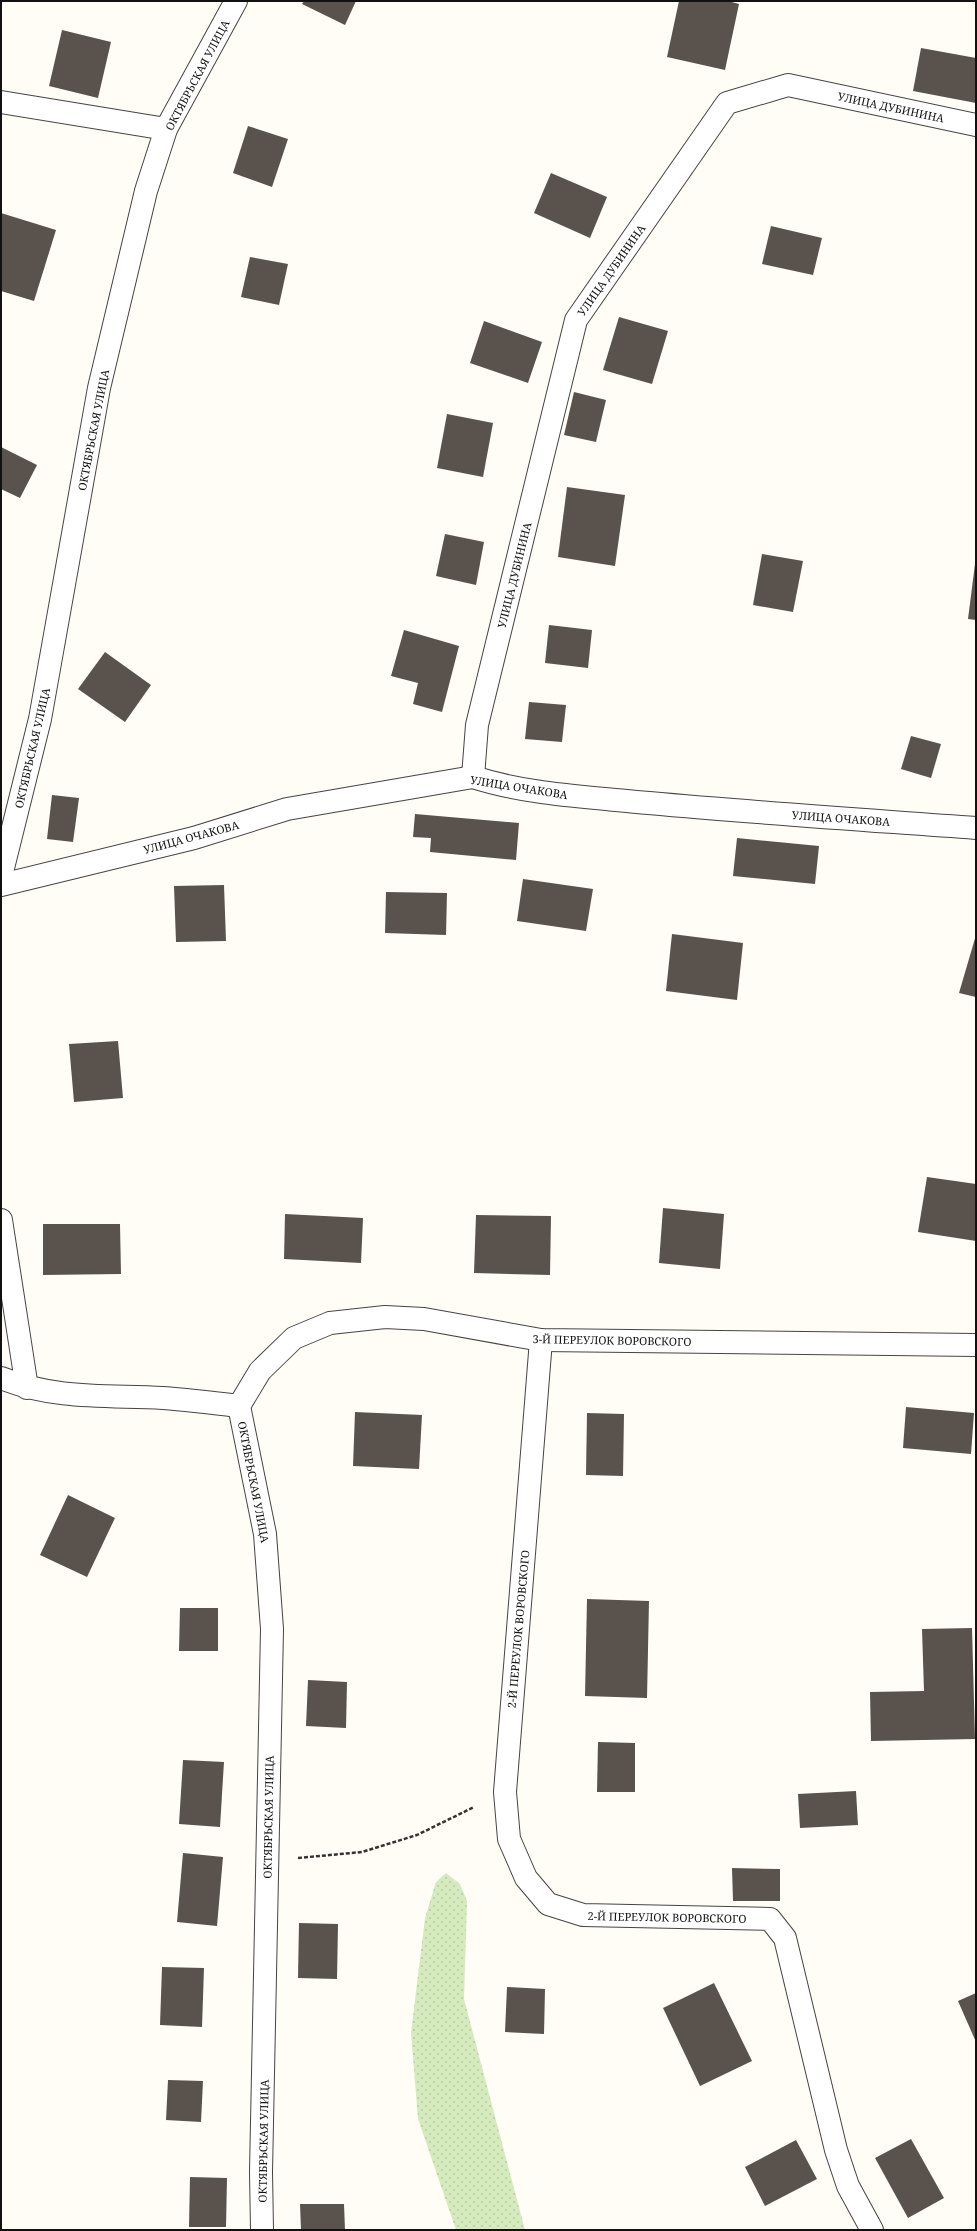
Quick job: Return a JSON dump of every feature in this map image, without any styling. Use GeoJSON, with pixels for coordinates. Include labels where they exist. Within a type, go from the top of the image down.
{"type":"FeatureCollection","features":[{"type":"Feature","properties":{"kind":"street","name":"ОКТЯБРЬСКАЯ УЛИЦА"},"geometry":{"type":"LineString","coordinates":[[1,876],[40,719],[99,388],[146,191],[166,129],[236,1]]}},
{"type":"Feature","properties":{"kind":"street","name":"УЛИЦА ДУБИНИНА"},"geometry":{"type":"LineString","coordinates":[[472,777],[477,725],[576,320],[727,103],[788,85],[976,125]]}},
{"type":"Feature","properties":{"kind":"street"},"geometry":{"type":"LineString","coordinates":[[1,102],[166,129]]}},
{"type":"Feature","properties":{"kind":"street","name":"УЛИЦА ОЧАКОВА"},"geometry":{"type":"LineString","coordinates":[[1,885],[194,838],[287,809],[472,777],[502,786],[550,793],[709,808],[976,828]]}},
{"type":"Feature","properties":{"kind":"street"},"geometry":{"type":"LineString","coordinates":[[1,1220],[27,1388]]}},
{"type":"Feature","properties":{"kind":"street","name":"3-Й ПЕРЕУЛОК ВОРОВСКОГО"},"geometry":{"type":"LineString","coordinates":[[239,1406],[260,1372],[294,1338],[330,1323],[385,1317],[424,1319],[541,1340],[976,1344]]}},
{"type":"Feature","properties":{"kind":"street","name":"2-Й ПЕРЕУЛОК ВОРОВСКОГО"},"geometry":{"type":"LineString","coordinates":[[541,1340],[505,1792],[509,1839],[526,1878],[548,1904],[582,1915],[770,1919],[785,1938],[838,2157],[848,2186],[872,2230]]}},
{"type":"Feature","properties":{"kind":"street"},"geometry":{"type":"LineString","coordinates":[[1,1378],[27,1388],[65,1395],[164,1398],[239,1406]]}},
{"type":"Feature","properties":{"kind":"street","name":"ОКТЯБРЬСКАЯ УЛИЦА"},"geometry":{"type":"LineString","coordinates":[[239,1406],[265,1534],[272,1629],[262,2230]]}},
{"type":"Feature","properties":{"kind":"path"},"geometry":{"type":"LineString","coordinates":[[267,1862],[362,1852],[417,1835],[505,1792]]}},
{"type":"Feature","properties":{"kind":"green space"},"geometry":{"type":"Polygon","coordinates":[[[446,1873],[460,1884],[467,1901],[464,1999],[525,2230],[456,2230],[418,2119],[411,2033],[425,1918],[436,1882],[446,1873]]]}},
{"type":"Feature","properties":{"kind":"building"},"geometry":{"type":"Polygon","coordinates":[[[304,1],[356,1],[345,25],[302,4],[304,1]]]}},
{"type":"Feature","properties":{"kind":"building"},"geometry":{"type":"Polygon","coordinates":[[[679,1],[728,1],[739,4],[725,70],[667,57],[679,1]]]}},
{"type":"Feature","properties":{"kind":"building"},"geometry":{"type":"Polygon","coordinates":[[[62,30],[111,42],[98,98],[49,86],[62,30]]]}},
{"type":"Feature","properties":{"kind":"building"},"geometry":{"type":"Polygon","coordinates":[[[921,48],[976,58],[976,103],[913,91],[921,48]]]}},
{"type":"Feature","properties":{"kind":"building"},"geometry":{"type":"Polygon","coordinates":[[[248,126],[288,139],[272,187],[233,173],[248,126]]]}},
{"type":"Feature","properties":{"kind":"building"},"geometry":{"type":"Polygon","coordinates":[[[551,173],[607,197],[590,238],[534,213],[551,173]]]}},
{"type":"Feature","properties":{"kind":"building"},"geometry":{"type":"Polygon","coordinates":[[[1,213],[56,230],[34,301],[1,291],[1,213]]]}},
{"type":"Feature","properties":{"kind":"building"},"geometry":{"type":"Polygon","coordinates":[[[771,226],[822,238],[813,275],[762,264],[771,226]]]}},
{"type":"Feature","properties":{"kind":"building"},"geometry":{"type":"Polygon","coordinates":[[[250,257],[288,264],[279,305],[241,297],[250,257]]]}},
{"type":"Feature","properties":{"kind":"building"},"geometry":{"type":"Polygon","coordinates":[[[619,317],[668,331],[652,384],[603,370],[619,317]]]}},
{"type":"Feature","properties":{"kind":"building"},"geometry":{"type":"Polygon","coordinates":[[[484,321],[542,342],[528,383],[470,363],[484,321]]]}},
{"type":"Feature","properties":{"kind":"building"},"geometry":{"type":"Polygon","coordinates":[[[574,392],[606,400],[596,442],[564,435],[574,392]]]}},
{"type":"Feature","properties":{"kind":"building"},"geometry":{"type":"Polygon","coordinates":[[[447,414],[493,423],[483,477],[437,468],[447,414]]]}},
{"type":"Feature","properties":{"kind":"building"},"geometry":{"type":"Polygon","coordinates":[[[1,447],[37,465],[20,498],[1,489],[1,447]]]}},
{"type":"Feature","properties":{"kind":"building"},"geometry":{"type":"Polygon","coordinates":[[[567,487],[625,495],[615,566],[558,557],[567,487]]]}},
{"type":"Feature","properties":{"kind":"building"},"geometry":{"type":"Polygon","coordinates":[[[445,534],[484,542],[476,585],[436,576],[445,534]]]}},
{"type":"Feature","properties":{"kind":"building"},"geometry":{"type":"Polygon","coordinates":[[[762,554],[803,561],[793,612],[753,605],[762,554]]]}},
{"type":"Feature","properties":{"kind":"building"},"geometry":{"type":"Polygon","coordinates":[[[976,564],[976,620],[968,619],[976,564]]]}},
{"type":"Feature","properties":{"kind":"building"},"geometry":{"type":"Polygon","coordinates":[[[549,625],[592,630],[588,668],[545,663],[549,625]]]}},
{"type":"Feature","properties":{"kind":"building"},"geometry":{"type":"Polygon","coordinates":[[[404,630],[459,646],[442,712],[413,704],[418,683],[391,676],[404,630]]]}},
{"type":"Feature","properties":{"kind":"building"},"geometry":{"type":"Polygon","coordinates":[[[105,652],[151,685],[125,722],[78,689],[105,652]]]}},
{"type":"Feature","properties":{"kind":"building"},"geometry":{"type":"Polygon","coordinates":[[[529,702],[566,705],[562,742],[525,739],[529,702]]]}},
{"type":"Feature","properties":{"kind":"building"},"geometry":{"type":"Polygon","coordinates":[[[911,736],[941,744],[931,778],[901,769],[911,736]]]}},
{"type":"Feature","properties":{"kind":"building"},"geometry":{"type":"Polygon","coordinates":[[[52,795],[79,798],[73,842],[47,839],[52,795]]]}},
{"type":"Feature","properties":{"kind":"building"},"geometry":{"type":"Polygon","coordinates":[[[415,814],[519,823],[516,860],[430,852],[431,838],[413,837],[415,814]]]}},
{"type":"Feature","properties":{"kind":"building"},"geometry":{"type":"Polygon","coordinates":[[[737,838],[819,846],[815,884],[733,876],[737,838]]]}},
{"type":"Feature","properties":{"kind":"building"},"geometry":{"type":"Polygon","coordinates":[[[523,879],[593,889],[586,931],[517,921],[523,879]]]}},
{"type":"Feature","properties":{"kind":"building"},"geometry":{"type":"Polygon","coordinates":[[[224,885],[226,941],[176,942],[174,886],[224,885]]]}},
{"type":"Feature","properties":{"kind":"building"},"geometry":{"type":"Polygon","coordinates":[[[386,892],[447,893],[446,935],[385,933],[386,892]]]}},
{"type":"Feature","properties":{"kind":"building"},"geometry":{"type":"Polygon","coordinates":[[[672,934],[743,943],[737,1000],[666,991],[672,934]]]}},
{"type":"Feature","properties":{"kind":"building"},"geometry":{"type":"Polygon","coordinates":[[[976,935],[976,997],[959,993],[976,935]]]}},
{"type":"Feature","properties":{"kind":"building"},"geometry":{"type":"Polygon","coordinates":[[[118,1041],[123,1098],[74,1102],[69,1044],[118,1041]]]}},
{"type":"Feature","properties":{"kind":"building"},"geometry":{"type":"Polygon","coordinates":[[[927,1177],[976,1184],[976,1241],[918,1232],[927,1177]]]}},
{"type":"Feature","properties":{"kind":"building"},"geometry":{"type":"Polygon","coordinates":[[[663,1208],[724,1214],[720,1269],[659,1263],[663,1208]]]}},
{"type":"Feature","properties":{"kind":"building"},"geometry":{"type":"Polygon","coordinates":[[[285,1214],[363,1218],[361,1263],[284,1259],[285,1214]]]}},
{"type":"Feature","properties":{"kind":"building"},"geometry":{"type":"Polygon","coordinates":[[[476,1215],[551,1216],[550,1275],[474,1273],[476,1215]]]}},
{"type":"Feature","properties":{"kind":"building"},"geometry":{"type":"Polygon","coordinates":[[[43,1224],[120,1224],[121,1274],[43,1275],[43,1224]]]}},
{"type":"Feature","properties":{"kind":"building"},"geometry":{"type":"Polygon","coordinates":[[[906,1407],[974,1413],[971,1454],[903,1448],[906,1407]]]}},
{"type":"Feature","properties":{"kind":"building"},"geometry":{"type":"Polygon","coordinates":[[[355,1412],[422,1415],[419,1469],[353,1466],[355,1412]]]}},
{"type":"Feature","properties":{"kind":"building"},"geometry":{"type":"Polygon","coordinates":[[[587,1413],[624,1414],[623,1476],[586,1475],[587,1413]]]}},
{"type":"Feature","properties":{"kind":"building"},"geometry":{"type":"Polygon","coordinates":[[[68,1495],[115,1518],[87,1577],[40,1555],[68,1495]]]}},
{"type":"Feature","properties":{"kind":"building"},"geometry":{"type":"Polygon","coordinates":[[[587,1599],[649,1601],[647,1698],[585,1696],[587,1599]]]}},
{"type":"Feature","properties":{"kind":"building"},"geometry":{"type":"Polygon","coordinates":[[[180,1608],[218,1608],[218,1651],[179,1651],[180,1608]]]}},
{"type":"Feature","properties":{"kind":"building"},"geometry":{"type":"Polygon","coordinates":[[[972,1628],[975,1739],[871,1741],[870,1692],[924,1691],[922,1629],[972,1628]]]}},
{"type":"Feature","properties":{"kind":"building"},"geometry":{"type":"Polygon","coordinates":[[[308,1680],[347,1682],[346,1728],[306,1726],[308,1680]]]}},
{"type":"Feature","properties":{"kind":"building"},"geometry":{"type":"Polygon","coordinates":[[[598,1742],[635,1743],[635,1792],[597,1792],[598,1742]]]}},
{"type":"Feature","properties":{"kind":"building"},"geometry":{"type":"Polygon","coordinates":[[[183,1760],[224,1762],[220,1827],[179,1824],[183,1760]]]}},
{"type":"Feature","properties":{"kind":"building"},"geometry":{"type":"Polygon","coordinates":[[[856,1791],[858,1825],[800,1828],[798,1794],[856,1791]]]}},
{"type":"Feature","properties":{"kind":"building"},"geometry":{"type":"Polygon","coordinates":[[[183,1853],[223,1857],[217,1926],[177,1922],[183,1853]]]}},
{"type":"Feature","properties":{"kind":"building"},"geometry":{"type":"Polygon","coordinates":[[[732,1868],[780,1869],[780,1901],[733,1901],[732,1868]]]}},
{"type":"Feature","properties":{"kind":"building"},"geometry":{"type":"Polygon","coordinates":[[[299,1923],[338,1924],[337,1979],[298,1978],[299,1923]]]}},
{"type":"Feature","properties":{"kind":"building"},"geometry":{"type":"Polygon","coordinates":[[[162,1967],[204,1968],[202,2027],[160,2025],[162,1967]]]}},
{"type":"Feature","properties":{"kind":"building"},"geometry":{"type":"Polygon","coordinates":[[[714,1983],[752,2061],[700,2086],[663,2008],[714,1983]]]}},
{"type":"Feature","properties":{"kind":"building"},"geometry":{"type":"Polygon","coordinates":[[[507,1987],[545,1989],[544,2034],[505,2032],[507,1987]]]}},
{"type":"Feature","properties":{"kind":"building"},"geometry":{"type":"Polygon","coordinates":[[[976,1993],[976,2042],[958,2001],[976,1993]]]}},
{"type":"Feature","properties":{"kind":"building"},"geometry":{"type":"Polygon","coordinates":[[[168,2080],[203,2081],[201,2122],[166,2120],[168,2080]]]}},
{"type":"Feature","properties":{"kind":"building"},"geometry":{"type":"Polygon","coordinates":[[[911,2139],[944,2198],[908,2218],[875,2158],[911,2139]]]}},
{"type":"Feature","properties":{"kind":"building"},"geometry":{"type":"Polygon","coordinates":[[[796,2140],[817,2179],[765,2206],[745,2167],[796,2140]]]}},
{"type":"Feature","properties":{"kind":"building"},"geometry":{"type":"Polygon","coordinates":[[[190,2177],[227,2178],[226,2227],[189,2227],[190,2177]]]}},
{"type":"Feature","properties":{"kind":"building"},"geometry":{"type":"Polygon","coordinates":[[[300,2204],[344,2204],[345,2230],[301,2230],[300,2204]]]}}]}
